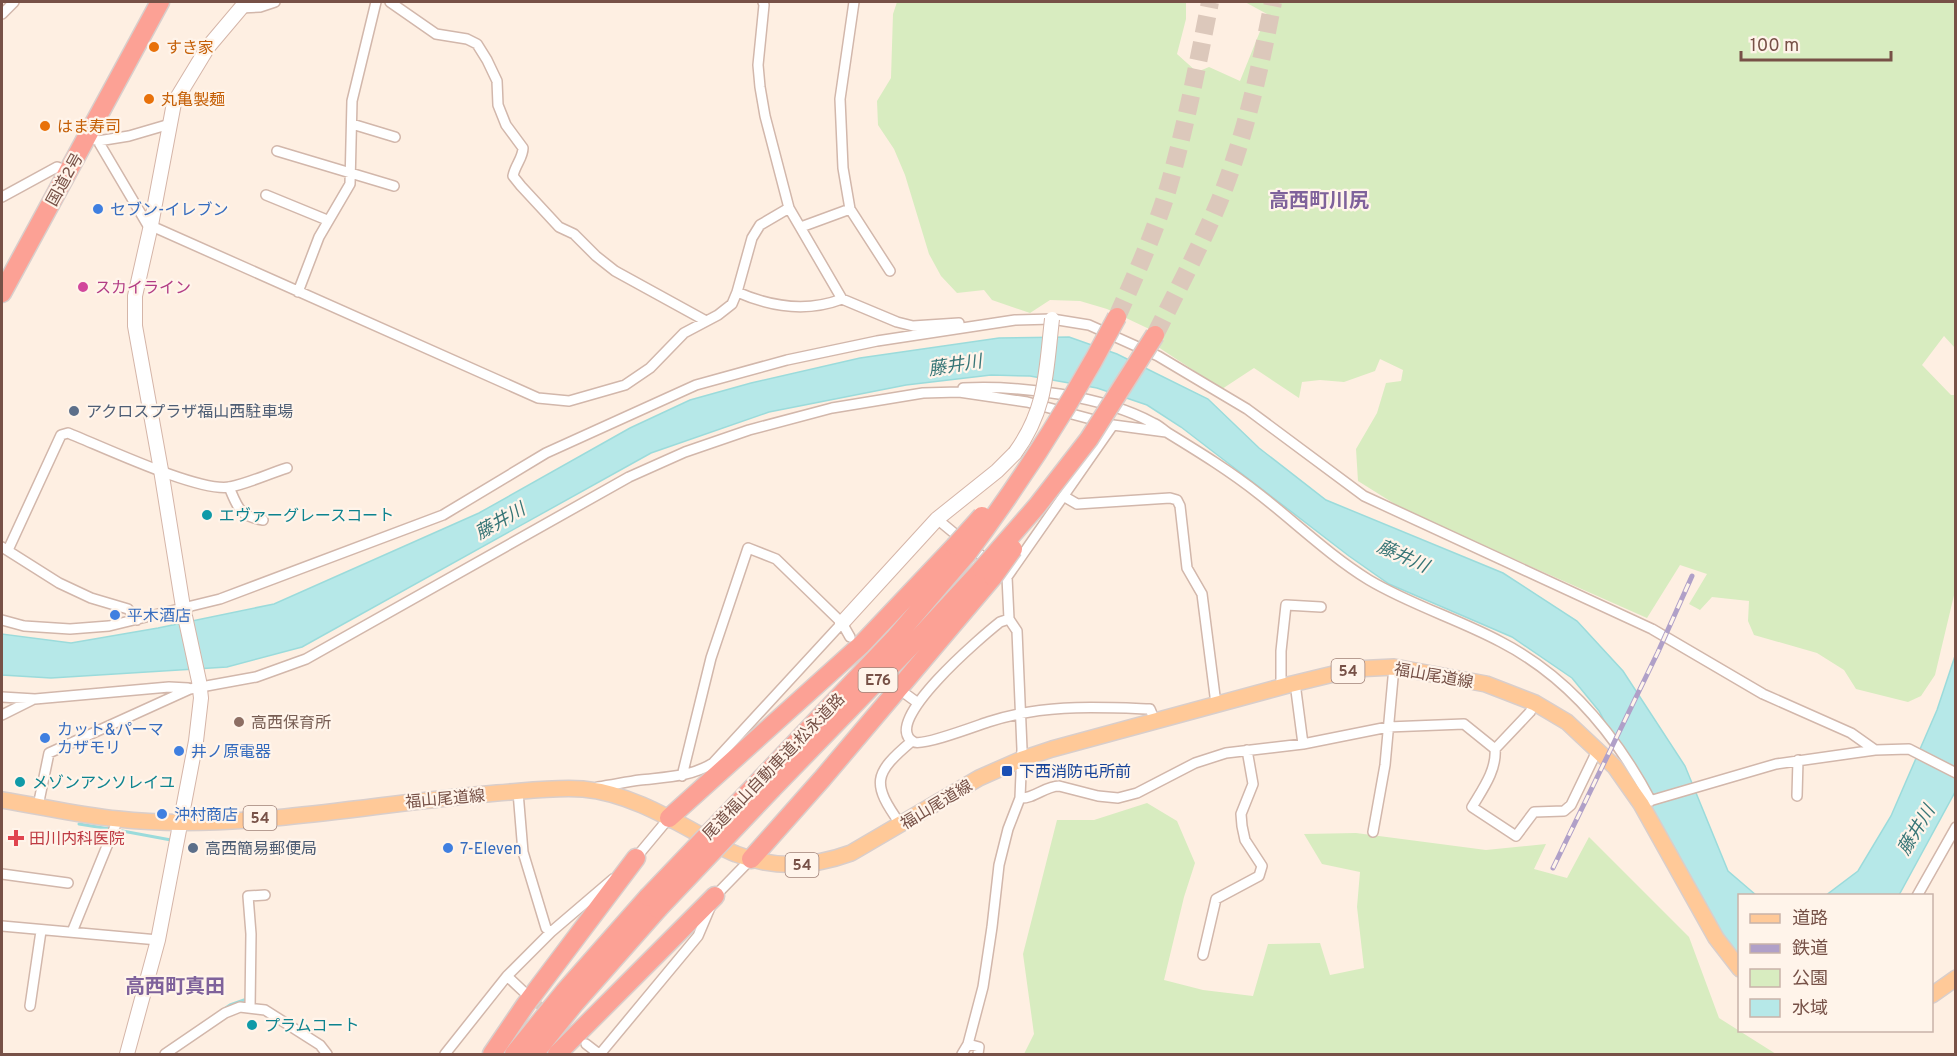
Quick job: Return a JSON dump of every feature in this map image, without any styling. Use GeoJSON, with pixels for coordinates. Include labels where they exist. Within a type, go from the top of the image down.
{"type":"FeatureCollection","features":[{"type":"Feature","properties":{"kind":"highway","name":"国道2号"},"geometry":{"type":"LineString","coordinates":[[2,293],[68,171],[93,139],[160,2]]}},
{"type":"Feature","properties":{"kind":"highway","name":"尾道福山自動車道;松永道路"},"geometry":{"type":"LineString","coordinates":[[514,1054],[565,991],[653,903],[767,783],[894,639],[960,551],[1028,471],[1060,421],[1117,317]]}},
{"type":"Feature","properties":{"kind":"highway","name":"尾道福山自動車道;松永道路"},"geometry":{"type":"LineString","coordinates":[[767,783],[910,647],[994,574],[1038,506],[1089,439],[1155,335]]}},
{"type":"Feature","properties":{"kind":"highway"},"geometry":{"type":"LineString","coordinates":[[669,818],[861,645],[960,551]]}},
{"type":"Feature","properties":{"kind":"highway"},"geometry":{"type":"LineString","coordinates":[[751,859],[822,779],[994,574]]}},
{"type":"Feature","properties":{"kind":"highway"},"geometry":{"type":"LineString","coordinates":[[492,1054],[533,995],[636,858]]}},
{"type":"Feature","properties":{"kind":"highway"},"geometry":{"type":"LineString","coordinates":[[557,1054],[715,896]]}},
{"type":"Feature","properties":{"kind":"highway","name":"尾道福山自動車道;松永道路"},"geometry":{"type":"LineString","coordinates":[[534,1054],[653,903]]}},
{"type":"Feature","properties":{"kind":"main road","name":"福山尾道線"},"geometry":{"type":"LineString","coordinates":[[2,800],[118,819],[180,822],[284,817],[431,799],[557,788],[586,789],[648,807],[735,854],[784,865],[808,865],[831,861],[851,853],[979,778],[1022,759],[1288,685],[1354,669],[1394,667],[1486,684],[1535,703],[1567,722],[1598,749],[1648,802],[1716,938],[1738,966]]}},
{"type":"Feature","properties":{"kind":"main road"},"geometry":{"type":"LineString","coordinates":[[1933,994],[1956,978]]}},
{"type":"Feature","properties":{"kind":"street"},"geometry":{"type":"LineString","coordinates":[[2,14],[14,2]]}},
{"type":"Feature","properties":{"kind":"street"},"geometry":{"type":"LineString","coordinates":[[127,1054],[158,940],[196,741],[201,698],[196,685],[135,326],[135,296],[152,225],[174,103],[208,47],[243,5],[260,7],[275,2]]}},
{"type":"Feature","properties":{"kind":"street"},"geometry":{"type":"LineString","coordinates":[[298,292],[327,220],[350,184],[352,101],[376,2]]}},
{"type":"Feature","properties":{"kind":"street"},"geometry":{"type":"LineString","coordinates":[[390,2],[436,34],[467,39],[477,44],[497,81],[498,105],[506,124],[523,148],[523,155],[515,166],[513,176],[559,227],[574,234],[615,271],[706,321]]}},
{"type":"Feature","properties":{"kind":"street"},"geometry":{"type":"LineString","coordinates":[[763,2],[758,64],[760,87],[765,116],[789,208],[842,298],[897,322],[914,326],[1015,320],[1052,320],[1089,326],[1158,356],[1247,409],[1364,496],[1652,629],[1763,693],[1851,733],[1875,750]]}},
{"type":"Feature","properties":{"kind":"street"},"geometry":{"type":"LineString","coordinates":[[854,2],[840,99],[843,168],[850,209],[890,272]]}},
{"type":"Feature","properties":{"kind":"street"},"geometry":{"type":"LineString","coordinates":[[170,124],[129,136],[93,139],[147,224],[538,398],[569,402],[625,386],[650,368],[684,333],[732,304],[752,238],[760,225],[789,208]]}},
{"type":"Feature","properties":{"kind":"street"},"geometry":{"type":"LineString","coordinates":[[352,124],[395,137]]}},
{"type":"Feature","properties":{"kind":"street"},"geometry":{"type":"LineString","coordinates":[[277,151],[394,186]]}},
{"type":"Feature","properties":{"kind":"street"},"geometry":{"type":"LineString","coordinates":[[2,197],[57,166],[68,171]]}},
{"type":"Feature","properties":{"kind":"street"},"geometry":{"type":"LineString","coordinates":[[266,195],[327,220]]}},
{"type":"Feature","properties":{"kind":"street"},"geometry":{"type":"LineString","coordinates":[[801,227],[850,209]]}},
{"type":"Feature","properties":{"kind":"street"},"geometry":{"type":"LineString","coordinates":[[737,292],[770,303],[799,307],[827,305],[842,298]]}},
{"type":"Feature","properties":{"kind":"street"},"geometry":{"type":"LineString","coordinates":[[2,620],[24,626],[70,629],[109,627],[183,611],[444,515],[546,453],[696,385],[787,360],[877,341],[1015,320]]}},
{"type":"Feature","properties":{"kind":"street"},"geometry":{"type":"LineString","coordinates":[[586,789],[637,780],[682,776],[701,771],[722,756],[937,519],[998,471],[1015,453],[1029,434],[1043,395],[1052,320]]}},
{"type":"Feature","properties":{"kind":"street"},"geometry":{"type":"LineString","coordinates":[[959,392],[958,388],[992,387],[1089,399],[1155,423],[1201,452],[1257,493],[1368,579],[1412,603],[1433,610],[1534,661],[1586,705],[1640,780],[1648,802],[1776,764],[1875,750],[1909,749],[1956,773]]}},
{"type":"Feature","properties":{"kind":"street"},"geometry":{"type":"LineString","coordinates":[[2,715],[23,702],[35,699],[196,685],[256,676],[306,659],[629,477],[685,452],[749,430],[832,408],[923,393],[959,392],[1027,402],[1113,425],[1166,432]]}},
{"type":"Feature","properties":{"kind":"street"},"geometry":{"type":"LineString","coordinates":[[994,574],[1065,497],[1113,425]]}},
{"type":"Feature","properties":{"kind":"street"},"geometry":{"type":"LineString","coordinates":[[136,620],[129,609],[91,598],[59,583],[4,548],[61,435],[68,433],[210,487],[229,487],[287,468]]}},
{"type":"Feature","properties":{"kind":"street"},"geometry":{"type":"LineString","coordinates":[[229,487],[238,507],[248,518],[263,520]]}},
{"type":"Feature","properties":{"kind":"street"},"geometry":{"type":"LineString","coordinates":[[1065,497],[1077,504],[1170,498],[1177,500],[1180,506],[1187,568],[1202,594],[1216,704]]}},
{"type":"Feature","properties":{"kind":"street"},"geometry":{"type":"LineString","coordinates":[[937,519],[994,574],[1009,619],[1017,631],[1021,712],[1020,798],[1008,829],[999,865],[983,987],[968,1044],[962,1054]]}},
{"type":"Feature","properties":{"kind":"street"},"geometry":{"type":"LineString","coordinates":[[682,776],[711,658],[748,548],[776,559],[842,623],[850,637]]}},
{"type":"Feature","properties":{"kind":"street"},"geometry":{"type":"LineString","coordinates":[[1303,744],[1281,651],[1286,605],[1321,607]]}},
{"type":"Feature","properties":{"kind":"street"},"geometry":{"type":"LineString","coordinates":[[1009,619],[1000,622],[955,660],[918,703],[906,726],[912,741],[917,743],[931,740],[1021,712],[1072,706],[1150,709],[1155,721]]}},
{"type":"Feature","properties":{"kind":"street"},"geometry":{"type":"LineString","coordinates":[[1373,832],[1385,765],[1394,667]]}},
{"type":"Feature","properties":{"kind":"street"},"geometry":{"type":"LineString","coordinates":[[38,806],[49,753],[196,685]]}},
{"type":"Feature","properties":{"kind":"street"},"geometry":{"type":"LineString","coordinates":[[908,695],[918,703]]}},
{"type":"Feature","properties":{"kind":"street"},"geometry":{"type":"LineString","coordinates":[[2,697],[23,702]]}},
{"type":"Feature","properties":{"kind":"street"},"geometry":{"type":"LineString","coordinates":[[1495,749],[1530,712],[1535,703]]}},
{"type":"Feature","properties":{"kind":"street"},"geometry":{"type":"LineString","coordinates":[[1020,798],[1027,799],[1053,786],[1059,786],[1098,796],[1118,798],[1137,793],[1195,763],[1226,753],[1303,744],[1388,727],[1464,724],[1495,749],[1496,758],[1486,783],[1472,807],[1516,836],[1534,812],[1564,811],[1571,805],[1598,749]]}},
{"type":"Feature","properties":{"kind":"street"},"geometry":{"type":"LineString","coordinates":[[901,825],[881,793],[879,782],[890,759],[912,741]]}},
{"type":"Feature","properties":{"kind":"street"},"geometry":{"type":"LineString","coordinates":[[1203,955],[1216,899],[1259,876],[1262,866],[1245,840],[1242,826],[1241,814],[1253,784],[1247,750]]}},
{"type":"Feature","properties":{"kind":"street"},"geometry":{"type":"LineString","coordinates":[[1797,796],[1798,760]]}},
{"type":"Feature","properties":{"kind":"street"},"geometry":{"type":"LineString","coordinates":[[518,792],[523,852],[546,928],[550,932]]}},
{"type":"Feature","properties":{"kind":"street"},"geometry":{"type":"LineString","coordinates":[[445,1054],[507,976],[550,932],[636,858],[669,818]]}},
{"type":"Feature","properties":{"kind":"street"},"geometry":{"type":"LineString","coordinates":[[72,932],[118,819]]}},
{"type":"Feature","properties":{"kind":"street"},"geometry":{"type":"LineString","coordinates":[[1918,894],[1955,830]]}},
{"type":"Feature","properties":{"kind":"street"},"geometry":{"type":"LineString","coordinates":[[586,1044],[600,1054],[698,936],[715,896],[751,859]]}},
{"type":"Feature","properties":{"kind":"street"},"geometry":{"type":"LineString","coordinates":[[2,874],[68,883]]}},
{"type":"Feature","properties":{"kind":"street"},"geometry":{"type":"LineString","coordinates":[[250,1008],[251,934],[248,896],[265,894]]}},
{"type":"Feature","properties":{"kind":"street"},"geometry":{"type":"LineString","coordinates":[[2,926],[158,940]]}},
{"type":"Feature","properties":{"kind":"street"},"geometry":{"type":"LineString","coordinates":[[30,1006],[41,931]]}},
{"type":"Feature","properties":{"kind":"street"},"geometry":{"type":"LineString","coordinates":[[507,976],[524,992]]}},
{"type":"Feature","properties":{"kind":"street"},"geometry":{"type":"LineString","coordinates":[[165,1054],[225,1013],[240,1007],[265,1010],[320,1045],[327,1054]]}},
{"type":"Feature","properties":{"kind":"street"},"geometry":{"type":"LineString","coordinates":[[968,1044],[980,1047],[978,1054]]}},
{"type":"Feature","properties":{"kind":"green space"},"geometry":{"type":"Polygon","coordinates":[[[897,2],[1186,2],[1186,19],[1177,54],[1197,72],[1209,67],[1240,81],[1267,14],[1245,2],[1955,2],[1955,348],[1944,336],[1922,365],[1951,395],[1956,395],[1955,591],[1935,675],[1921,696],[1908,702],[1856,689],[1844,670],[1817,653],[1754,635],[1748,621],[1749,601],[1712,597],[1700,610],[1689,604],[1707,574],[1680,565],[1647,618],[1406,511],[1358,481],[1356,449],[1377,413],[1386,383],[1401,381],[1403,370],[1380,359],[1375,371],[1344,382],[1320,380],[1302,382],[1299,398],[1254,368],[1222,389],[1158,347],[1164,336],[1107,309],[1080,301],[1050,300],[1030,313],[992,300],[984,290],[957,293],[941,276],[929,254],[905,175],[894,149],[878,125],[877,101],[891,78],[893,14],[897,2]]]}},
{"type":"Feature","properties":{"kind":"green space"},"geometry":{"type":"Polygon","coordinates":[[[1147,803],[1177,821],[1195,863],[1184,897],[1164,980],[1203,990],[1253,996],[1268,944],[1320,943],[1330,975],[1364,968],[1357,907],[1360,872],[1322,864],[1304,834],[1356,833],[1486,850],[1546,844],[1534,869],[1567,878],[1589,837],[1689,937],[1719,1018],[1776,1054],[1024,1054],[1034,1034],[1023,954],[1057,820],[1094,820],[1147,803]]]}},
{"type":"Feature","properties":{"kind":"water","name":"藤井川"},"geometry":{"type":"Polygon","coordinates":[[[1069,337],[1117,354],[1208,399],[1259,448],[1326,500],[1503,573],[1577,621],[1623,671],[1685,766],[1728,871],[1755,894],[1738,894],[1738,957],[1716,927],[1599,711],[1572,678],[1512,637],[1389,584],[1181,427],[1147,405],[1097,388],[1030,376],[991,375],[906,385],[769,412],[651,453],[302,647],[227,667],[51,678],[2,675],[2,634],[71,643],[274,604],[479,513],[630,428],[690,400],[751,383],[860,358],[999,338],[1069,337]]]}},
{"type":"Feature","properties":{"kind":"water","name":"藤井川"},"geometry":{"type":"Polygon","coordinates":[[[1955,656],[1955,792],[1900,894],[1828,894],[1858,871],[1891,816],[1937,710],[1955,656]]]}},
{"type":"Feature","properties":{"kind":"waterway"},"geometry":{"type":"LineString","coordinates":[[79,824],[110,829]]}},
{"type":"Feature","properties":{"kind":"waterway"},"geometry":{"type":"LineString","coordinates":[[117,830],[171,840]]}},
{"type":"Feature","properties":{"kind":"waterway"},"geometry":{"type":"LineString","coordinates":[[224,1009],[244,1000]]}},
{"type":"Feature","properties":{"kind":"tunnel"},"geometry":{"type":"LineString","coordinates":[[1117,317],[1164,202],[1186,117],[1210,2]]}},
{"type":"Feature","properties":{"kind":"tunnel"},"geometry":{"type":"LineString","coordinates":[[1155,335],[1204,236],[1237,153],[1251,103],[1273,2]]}},
{"type":"Feature","properties":{"kind":"tunnel"},"geometry":{"type":"LineString","coordinates":[[528,996],[577,1037]]}},
{"type":"Feature","properties":{"kind":"railway"},"geometry":{"type":"LineString","coordinates":[[1553,868],[1658,652],[1692,576]]}},
{"type":"Feature","properties":{"kind":"place","name":"すき家"},"geometry":{"type":"Point","coordinates":[154,47]}},
{"type":"Feature","properties":{"kind":"place","name":"丸亀製麺"},"geometry":{"type":"Point","coordinates":[149,99]}},
{"type":"Feature","properties":{"kind":"place","name":"はま寿司"},"geometry":{"type":"Point","coordinates":[45,126]}},
{"type":"Feature","properties":{"kind":"place","name":"セブン-イレブン"},"geometry":{"type":"Point","coordinates":[98,209]}},
{"type":"Feature","properties":{"kind":"place","name":"スカイライン"},"geometry":{"type":"Point","coordinates":[83,287]}},
{"type":"Feature","properties":{"kind":"place","name":"アクロスプラザ福山西駐車場"},"geometry":{"type":"Point","coordinates":[74,411]}},
{"type":"Feature","properties":{"kind":"place","name":"エヴァーグレースコート"},"geometry":{"type":"Point","coordinates":[207,515]}},
{"type":"Feature","properties":{"kind":"place","name":"平木酒店"},"geometry":{"type":"Point","coordinates":[115,615]}},
{"type":"Feature","properties":{"kind":"place","name":"高西保育所"},"geometry":{"type":"Point","coordinates":[239,722]}},
{"type":"Feature","properties":{"kind":"place","name":"カット&パーマ カザモリ"},"geometry":{"type":"Point","coordinates":[45,738]}},
{"type":"Feature","properties":{"kind":"place","name":"井ノ原電器"},"geometry":{"type":"Point","coordinates":[179,751]}},
{"type":"Feature","properties":{"kind":"place","name":"下西消防屯所前"},"geometry":{"type":"Point","coordinates":[1007,771]}},
{"type":"Feature","properties":{"kind":"place","name":"メゾンアンソレイユ"},"geometry":{"type":"Point","coordinates":[20,782]}},
{"type":"Feature","properties":{"kind":"place","name":"沖村商店"},"geometry":{"type":"Point","coordinates":[162,814]}},
{"type":"Feature","properties":{"kind":"place","name":"田川内科医院"},"geometry":{"type":"Point","coordinates":[16,838]}},
{"type":"Feature","properties":{"kind":"place","name":"高西簡易郵便局"},"geometry":{"type":"Point","coordinates":[193,848]}},
{"type":"Feature","properties":{"kind":"place","name":"7-Eleven"},"geometry":{"type":"Point","coordinates":[448,848]}},
{"type":"Feature","properties":{"kind":"place","name":"プラムコート"},"geometry":{"type":"Point","coordinates":[252,1025]}},
{"type":"Feature","properties":{"kind":"district","name":"高西町川尻"},"geometry":{"type":"Point","coordinates":[1319,200]}},
{"type":"Feature","properties":{"kind":"district","name":"高西町真田"},"geometry":{"type":"Point","coordinates":[175,986]}}]}
